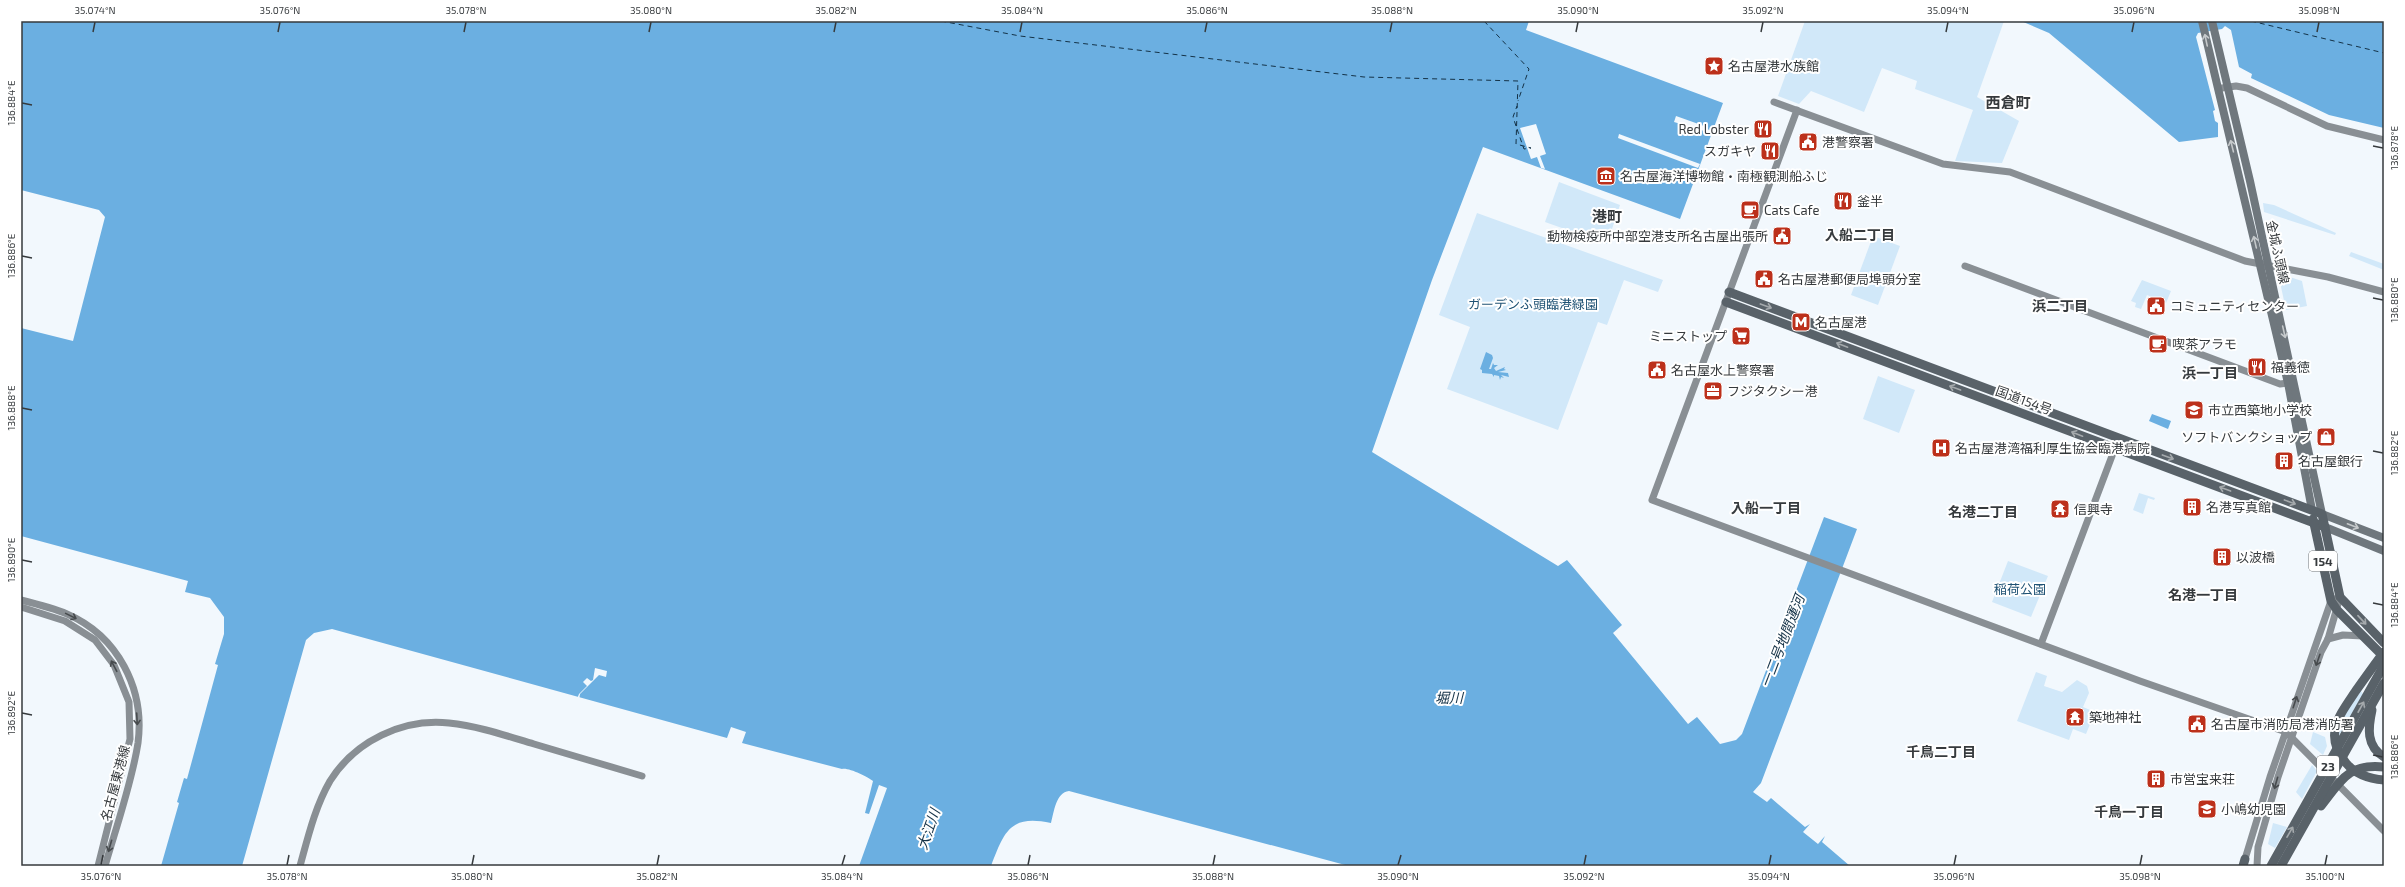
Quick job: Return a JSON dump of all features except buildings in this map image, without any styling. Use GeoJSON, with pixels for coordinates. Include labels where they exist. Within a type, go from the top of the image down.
{"type":"FeatureCollection","features":[{"type":"Feature","properties":{"kind":"highway","name":"国道154号"},"geometry":{"type":"LineString","coordinates":[[1729,292],[2322,514]]}},
{"type":"Feature","properties":{"kind":"highway","name":"国道154号"},"geometry":{"type":"LineString","coordinates":[[1726,302],[2325,527]]}},
{"type":"Feature","properties":{"kind":"highway","name":"154"},"geometry":{"type":"LineString","coordinates":[[2312,510],[2331,601],[2337,610],[2384,657]]}},
{"type":"Feature","properties":{"kind":"highway","name":"154"},"geometry":{"type":"LineString","coordinates":[[2322,514],[2340,597]]}},
{"type":"Feature","properties":{"kind":"highway"},"geometry":{"type":"LineString","coordinates":[[2340,597],[2384,643]]}},
{"type":"Feature","properties":{"kind":"highway","name":"23"},"geometry":{"type":"LineString","coordinates":[[2384,652],[2340,714],[2335,730],[2334,741],[2339,755],[2350,768],[2361,774],[2384,780]]}},
{"type":"Feature","properties":{"kind":"highway","name":"23"},"geometry":{"type":"LineString","coordinates":[[2270,866],[2384,665]]}},
{"type":"Feature","properties":{"kind":"highway","name":"23"},"geometry":{"type":"LineString","coordinates":[[2281,866],[2384,683]]}},
{"type":"Feature","properties":{"kind":"highway","name":"23"},"geometry":{"type":"LineString","coordinates":[[2375,699],[2369,735],[2374,748],[2384,757]]}},
{"type":"Feature","properties":{"kind":"highway","name":"23"},"geometry":{"type":"LineString","coordinates":[[2300,834],[2338,784],[2349,774],[2363,766],[2384,767]]}},
{"type":"Feature","properties":{"kind":"main road","name":"金城ふ頭線"},"geometry":{"type":"LineString","coordinates":[[2202,21],[2210,59],[2268,280],[2322,514]]}},
{"type":"Feature","properties":{"kind":"main road","name":"金城ふ頭線"},"geometry":{"type":"LineString","coordinates":[[2212,21],[2250,181],[2312,510]]}},
{"type":"Feature","properties":{"kind":"main road"},"geometry":{"type":"LineString","coordinates":[[2322,514],[2384,538]]}},
{"type":"Feature","properties":{"kind":"main road"},"geometry":{"type":"LineString","coordinates":[[2325,527],[2384,552]]}},
{"type":"Feature","properties":{"kind":"street"},"geometry":{"type":"LineString","coordinates":[[2218,89],[2227,87],[2246,88],[2326,126],[2384,140]]}},
{"type":"Feature","properties":{"kind":"street"},"geometry":{"type":"LineString","coordinates":[[1774,102],[1943,164],[2010,172],[2245,261],[2328,277],[2384,292]]}},
{"type":"Feature","properties":{"kind":"street"},"geometry":{"type":"LineString","coordinates":[[1797,110],[1652,500],[2289,734],[2384,831]]}},
{"type":"Feature","properties":{"kind":"street"},"geometry":{"type":"LineString","coordinates":[[1964,266],[2280,384],[2288,383]]}},
{"type":"Feature","properties":{"kind":"street"},"geometry":{"type":"LineString","coordinates":[[2041,644],[2115,448]]}},
{"type":"Feature","properties":{"kind":"street"},"geometry":{"type":"LineString","coordinates":[[2257,866],[2258,847],[2289,734],[2331,601],[2340,597]]}},
{"type":"Feature","properties":{"kind":"street"},"geometry":{"type":"LineString","coordinates":[[2244,863],[2289,734],[2320,652],[2328,639],[2340,597]]}},
{"type":"Feature","properties":{"kind":"street","name":"名古屋東港線"},"geometry":{"type":"LineString","coordinates":[[21,600],[68,614],[93,629],[117,653],[128,671],[136,694],[138,742],[105,866]]}},
{"type":"Feature","properties":{"kind":"street","name":"名古屋東港線"},"geometry":{"type":"LineString","coordinates":[[21,607],[65,620],[95,640],[114,665],[128,702],[130,739],[98,866]]}},
{"type":"Feature","properties":{"kind":"street"},"geometry":{"type":"LineString","coordinates":[[2328,639],[2343,635],[2363,636]]}},
{"type":"Feature","properties":{"kind":"street"},"geometry":{"type":"LineString","coordinates":[[300,866],[318,805],[340,767],[371,740],[408,725],[436,722],[466,726],[642,776]]}},
{"type":"Feature","properties":{"kind":"green space"},"geometry":{"type":"Polygon","coordinates":[[[1805,21],[2004,21],[1977,97],[2019,121],[2002,163],[1955,161],[1973,110],[1915,89],[1917,81],[1882,68],[1864,112],[1811,91],[1799,104],[1778,96],[1805,21]]]}},
{"type":"Feature","properties":{"kind":"green space"},"geometry":{"type":"Polygon","coordinates":[[[1559,182],[1620,205],[1607,244],[1545,222],[1559,182]]]}},
{"type":"Feature","properties":{"kind":"green space"},"geometry":{"type":"Polygon","coordinates":[[[2263,203],[2274,205],[2336,233],[2335,235],[2264,212],[2263,203]]]}},
{"type":"Feature","properties":{"kind":"green space","name":"ガーデンふ頭臨港緑園"},"geometry":{"type":"Polygon","coordinates":[[[1477,213],[1663,280],[1658,292],[1624,280],[1607,325],[1598,322],[1558,430],[1447,389],[1470,327],[1439,315],[1477,213]]]}},
{"type":"Feature","properties":{"kind":"green space"},"geometry":{"type":"Polygon","coordinates":[[[1873,236],[1900,246],[1878,305],[1851,295],[1873,236]]]}},
{"type":"Feature","properties":{"kind":"green space"},"geometry":{"type":"Polygon","coordinates":[[[2351,252],[2384,264],[2384,270],[2349,256],[2351,252]]]}},
{"type":"Feature","properties":{"kind":"green space"},"geometry":{"type":"Polygon","coordinates":[[[2278,273],[2302,281],[2307,306],[2286,310],[2278,273]]]}},
{"type":"Feature","properties":{"kind":"green space"},"geometry":{"type":"Polygon","coordinates":[[[2142,280],[2171,291],[2166,303],[2147,295],[2141,309],[2135,307],[2136,303],[2131,301],[2142,280]]]}},
{"type":"Feature","properties":{"kind":"green space"},"geometry":{"type":"Polygon","coordinates":[[[1878,376],[1915,390],[1899,433],[1863,419],[1878,376]]]}},
{"type":"Feature","properties":{"kind":"green space"},"geometry":{"type":"Polygon","coordinates":[[[2139,493],[2155,498],[2154,500],[2148,498],[2143,514],[2133,510],[2139,493]]]}},
{"type":"Feature","properties":{"kind":"green space","name":"稲荷公園"},"geometry":{"type":"Polygon","coordinates":[[[2008,561],[2048,576],[2031,617],[1992,602],[2008,561]]]}},
{"type":"Feature","properties":{"kind":"green space"},"geometry":{"type":"Polygon","coordinates":[[[2036,672],[2047,676],[2044,686],[2062,692],[2077,680],[2087,686],[2089,693],[2083,707],[2095,712],[2086,734],[2073,729],[2069,740],[2017,721],[2036,672]]]}},
{"type":"Feature","properties":{"kind":"green space"},"geometry":{"type":"Polygon","coordinates":[[[2361,691],[2363,694],[2338,737],[2343,717],[2361,691]]]}},
{"type":"Feature","properties":{"kind":"green space"},"geometry":{"type":"Polygon","coordinates":[[[2313,732],[2325,737],[2327,746],[2323,755],[2310,744],[2313,732]]]}},
{"type":"Feature","properties":{"kind":"green space"},"geometry":{"type":"Polygon","coordinates":[[[2312,765],[2317,771],[2302,799],[2296,792],[2312,765]]]}},
{"type":"Feature","properties":{"kind":"green space"},"geometry":{"type":"Polygon","coordinates":[[[2273,823],[2287,827],[2275,848],[2268,844],[2273,823]]]}},
{"type":"Feature","properties":{"kind":"water"},"geometry":{"type":"Polygon","coordinates":[[[21,21],[1529,21],[1526,30],[1723,103],[1680,219],[1483,147],[1432,280],[1372,452],[1558,566],[1567,560],[1622,625],[1613,633],[1688,724],[1697,717],[1720,744],[1736,740],[1742,734],[1824,517],[1857,529],[1761,783],[1753,792],[1767,802],[1771,798],[1805,827],[1810,824],[1803,832],[1818,844],[1825,836],[1822,842],[1850,866],[1349,866],[1069,791],[1065,792],[1058,799],[1051,823],[1026,821],[1010,828],[1000,844],[991,866],[859,866],[887,788],[879,785],[869,814],[865,813],[873,781],[867,777],[849,769],[842,769],[742,743],[746,732],[731,727],[727,738],[332,629],[314,633],[306,640],[242,866],[161,866],[179,803],[177,802],[184,778],[187,779],[218,665],[215,664],[224,634],[224,617],[210,598],[185,592],[188,581],[21,536],[21,328],[73,341],[105,217],[99,210],[21,190],[21,21]]]}},
{"type":"Feature","properties":{"kind":"water"},"geometry":{"type":"Polygon","coordinates":[[[2021,21],[2384,21],[2384,128],[2329,115],[2251,78],[2252,74],[2239,67],[2231,30],[2225,26],[2222,29],[2198,33],[2196,37],[2215,110],[2213,111],[2215,121],[2218,123],[2218,137],[2179,142],[2049,33],[2021,21]]]}},
{"type":"Feature","properties":{"kind":"water"},"geometry":{"type":"Polygon","coordinates":[[[1486,352],[1492,355],[1493,358],[1489,369],[1491,369],[1493,363],[1494,365],[1498,365],[1494,368],[1496,371],[1505,367],[1504,369],[1506,370],[1498,372],[1508,373],[1509,377],[1501,375],[1504,378],[1501,377],[1500,380],[1499,376],[1494,375],[1494,377],[1492,374],[1482,373],[1482,370],[1480,369],[1486,352]]]}},
{"type":"Feature","properties":{"kind":"water"},"geometry":{"type":"Polygon","coordinates":[[[2152,414],[2171,421],[2168,429],[2149,421],[2152,414]]]}},
{"type":"Feature","properties":{"kind":"pier"},"geometry":{"type":"Polygon","coordinates":[[[1676,116],[1707,127],[1707,129],[1712,131],[1711,133],[1674,122],[1676,116]]]}},
{"type":"Feature","properties":{"kind":"pier"},"geometry":{"type":"Polygon","coordinates":[[[1536,124],[1546,154],[1540,156],[1545,169],[1541,168],[1537,157],[1531,159],[1520,128],[1536,124]]]}},
{"type":"Feature","properties":{"kind":"pier"},"geometry":{"type":"Polygon","coordinates":[[[1619,134],[1700,164],[1698,168],[1618,138],[1619,134]]]}},
{"type":"Feature","properties":{"kind":"pier"},"geometry":{"type":"Polygon","coordinates":[[[595,668],[607,671],[606,677],[599,675],[580,694],[579,700],[577,699],[579,694],[587,686],[583,682],[587,678],[591,681],[593,680],[595,668]]]}},
{"type":"Feature","properties":{"kind":"ferry route"},"geometry":{"type":"LineString","coordinates":[[941,21],[1020,36],[1364,77],[1518,81],[1516,144],[1531,148]]}},
{"type":"Feature","properties":{"kind":"ferry route"},"geometry":{"type":"LineString","coordinates":[[1484,21],[1529,69],[1518,101]]}},
{"type":"Feature","properties":{"kind":"ferry route"},"geometry":{"type":"LineString","coordinates":[[2251,21],[2384,53]]}},
{"type":"Feature","properties":{"kind":"ferry route"},"geometry":{"type":"LineString","coordinates":[[1516,126],[1513,117],[1517,106]]}},
{"type":"Feature","properties":{"kind":"ferry route"},"geometry":{"type":"LineString","coordinates":[[1517,129],[1524,149],[1531,148]]}},
{"type":"Feature","properties":{"kind":"place","name":"名古屋港水族館"},"geometry":{"type":"Point","coordinates":[1714,66]}},
{"type":"Feature","properties":{"kind":"place","name":"Red Lobster"},"geometry":{"type":"Point","coordinates":[1763,129]}},
{"type":"Feature","properties":{"kind":"place","name":"港警察署"},"geometry":{"type":"Point","coordinates":[1808,142]}},
{"type":"Feature","properties":{"kind":"place","name":"スガキヤ"},"geometry":{"type":"Point","coordinates":[1770,151]}},
{"type":"Feature","properties":{"kind":"place","name":"名古屋海洋博物館・南極観測船ふじ"},"geometry":{"type":"Point","coordinates":[1606,176]}},
{"type":"Feature","properties":{"kind":"place","name":"釜半"},"geometry":{"type":"Point","coordinates":[1843,201]}},
{"type":"Feature","properties":{"kind":"place","name":"Cats Cafe"},"geometry":{"type":"Point","coordinates":[1750,210]}},
{"type":"Feature","properties":{"kind":"place","name":"動物検疫所中部空港支所名古屋出張所"},"geometry":{"type":"Point","coordinates":[1782,236]}},
{"type":"Feature","properties":{"kind":"place","name":"名古屋港郵便局埠頭分室"},"geometry":{"type":"Point","coordinates":[1764,279]}},
{"type":"Feature","properties":{"kind":"place","name":"コミュニティセンター"},"geometry":{"type":"Point","coordinates":[2156,306]}},
{"type":"Feature","properties":{"kind":"place","name":"名古屋港"},"geometry":{"type":"Point","coordinates":[1801,322]}},
{"type":"Feature","properties":{"kind":"place","name":"ミニストップ"},"geometry":{"type":"Point","coordinates":[1741,336]}},
{"type":"Feature","properties":{"kind":"place","name":"喫茶アラモ"},"geometry":{"type":"Point","coordinates":[2158,344]}},
{"type":"Feature","properties":{"kind":"place","name":"福義徳"},"geometry":{"type":"Point","coordinates":[2257,367]}},
{"type":"Feature","properties":{"kind":"place","name":"名古屋水上警察署"},"geometry":{"type":"Point","coordinates":[1657,370]}},
{"type":"Feature","properties":{"kind":"place","name":"フジタクシー港"},"geometry":{"type":"Point","coordinates":[1713,391]}},
{"type":"Feature","properties":{"kind":"place","name":"市立西築地小学校"},"geometry":{"type":"Point","coordinates":[2194,410]}},
{"type":"Feature","properties":{"kind":"place","name":"ソフトバンクショップ"},"geometry":{"type":"Point","coordinates":[2326,437]}},
{"type":"Feature","properties":{"kind":"place","name":"名古屋港湾福利厚生協会臨港病院"},"geometry":{"type":"Point","coordinates":[1941,448]}},
{"type":"Feature","properties":{"kind":"place","name":"名古屋銀行"},"geometry":{"type":"Point","coordinates":[2284,461]}},
{"type":"Feature","properties":{"kind":"place","name":"名港写真館"},"geometry":{"type":"Point","coordinates":[2192,507]}},
{"type":"Feature","properties":{"kind":"place","name":"信興寺"},"geometry":{"type":"Point","coordinates":[2060,509]}},
{"type":"Feature","properties":{"kind":"place","name":"以波橋"},"geometry":{"type":"Point","coordinates":[2222,557]}},
{"type":"Feature","properties":{"kind":"place","name":"築地神社"},"geometry":{"type":"Point","coordinates":[2075,717]}},
{"type":"Feature","properties":{"kind":"place","name":"名古屋市消防局港消防署"},"geometry":{"type":"Point","coordinates":[2197,724]}},
{"type":"Feature","properties":{"kind":"place","name":"市営宝来荘"},"geometry":{"type":"Point","coordinates":[2156,779]}},
{"type":"Feature","properties":{"kind":"place","name":"小嶋幼児園"},"geometry":{"type":"Point","coordinates":[2207,809]}},
{"type":"Feature","properties":{"kind":"district","name":"西倉町"},"geometry":{"type":"Point","coordinates":[2008,102]}},
{"type":"Feature","properties":{"kind":"district","name":"港町"},"geometry":{"type":"Point","coordinates":[1607,216]}},
{"type":"Feature","properties":{"kind":"district","name":"入船二丁目"},"geometry":{"type":"Point","coordinates":[1860,234]}},
{"type":"Feature","properties":{"kind":"district","name":"浜二丁目"},"geometry":{"type":"Point","coordinates":[2060,305]}},
{"type":"Feature","properties":{"kind":"district","name":"浜一丁目"},"geometry":{"type":"Point","coordinates":[2210,372]}},
{"type":"Feature","properties":{"kind":"district","name":"入船一丁目"},"geometry":{"type":"Point","coordinates":[1766,507]}},
{"type":"Feature","properties":{"kind":"district","name":"名港二丁目"},"geometry":{"type":"Point","coordinates":[1983,511]}},
{"type":"Feature","properties":{"kind":"district","name":"名港一丁目"},"geometry":{"type":"Point","coordinates":[2203,594]}},
{"type":"Feature","properties":{"kind":"district","name":"千鳥二丁目"},"geometry":{"type":"Point","coordinates":[1941,751]}},
{"type":"Feature","properties":{"kind":"district","name":"千鳥一丁目"},"geometry":{"type":"Point","coordinates":[2129,811]}},
{"type":"Feature","properties":{"kind":"water label","name":"一二号地間運河"},"geometry":{"type":"Point","coordinates":[1782,641]}},
{"type":"Feature","properties":{"kind":"water label","name":"堀川"},"geometry":{"type":"Point","coordinates":[1449,697]}},
{"type":"Feature","properties":{"kind":"water label","name":"大江川"},"geometry":{"type":"Point","coordinates":[928,829]}}]}
